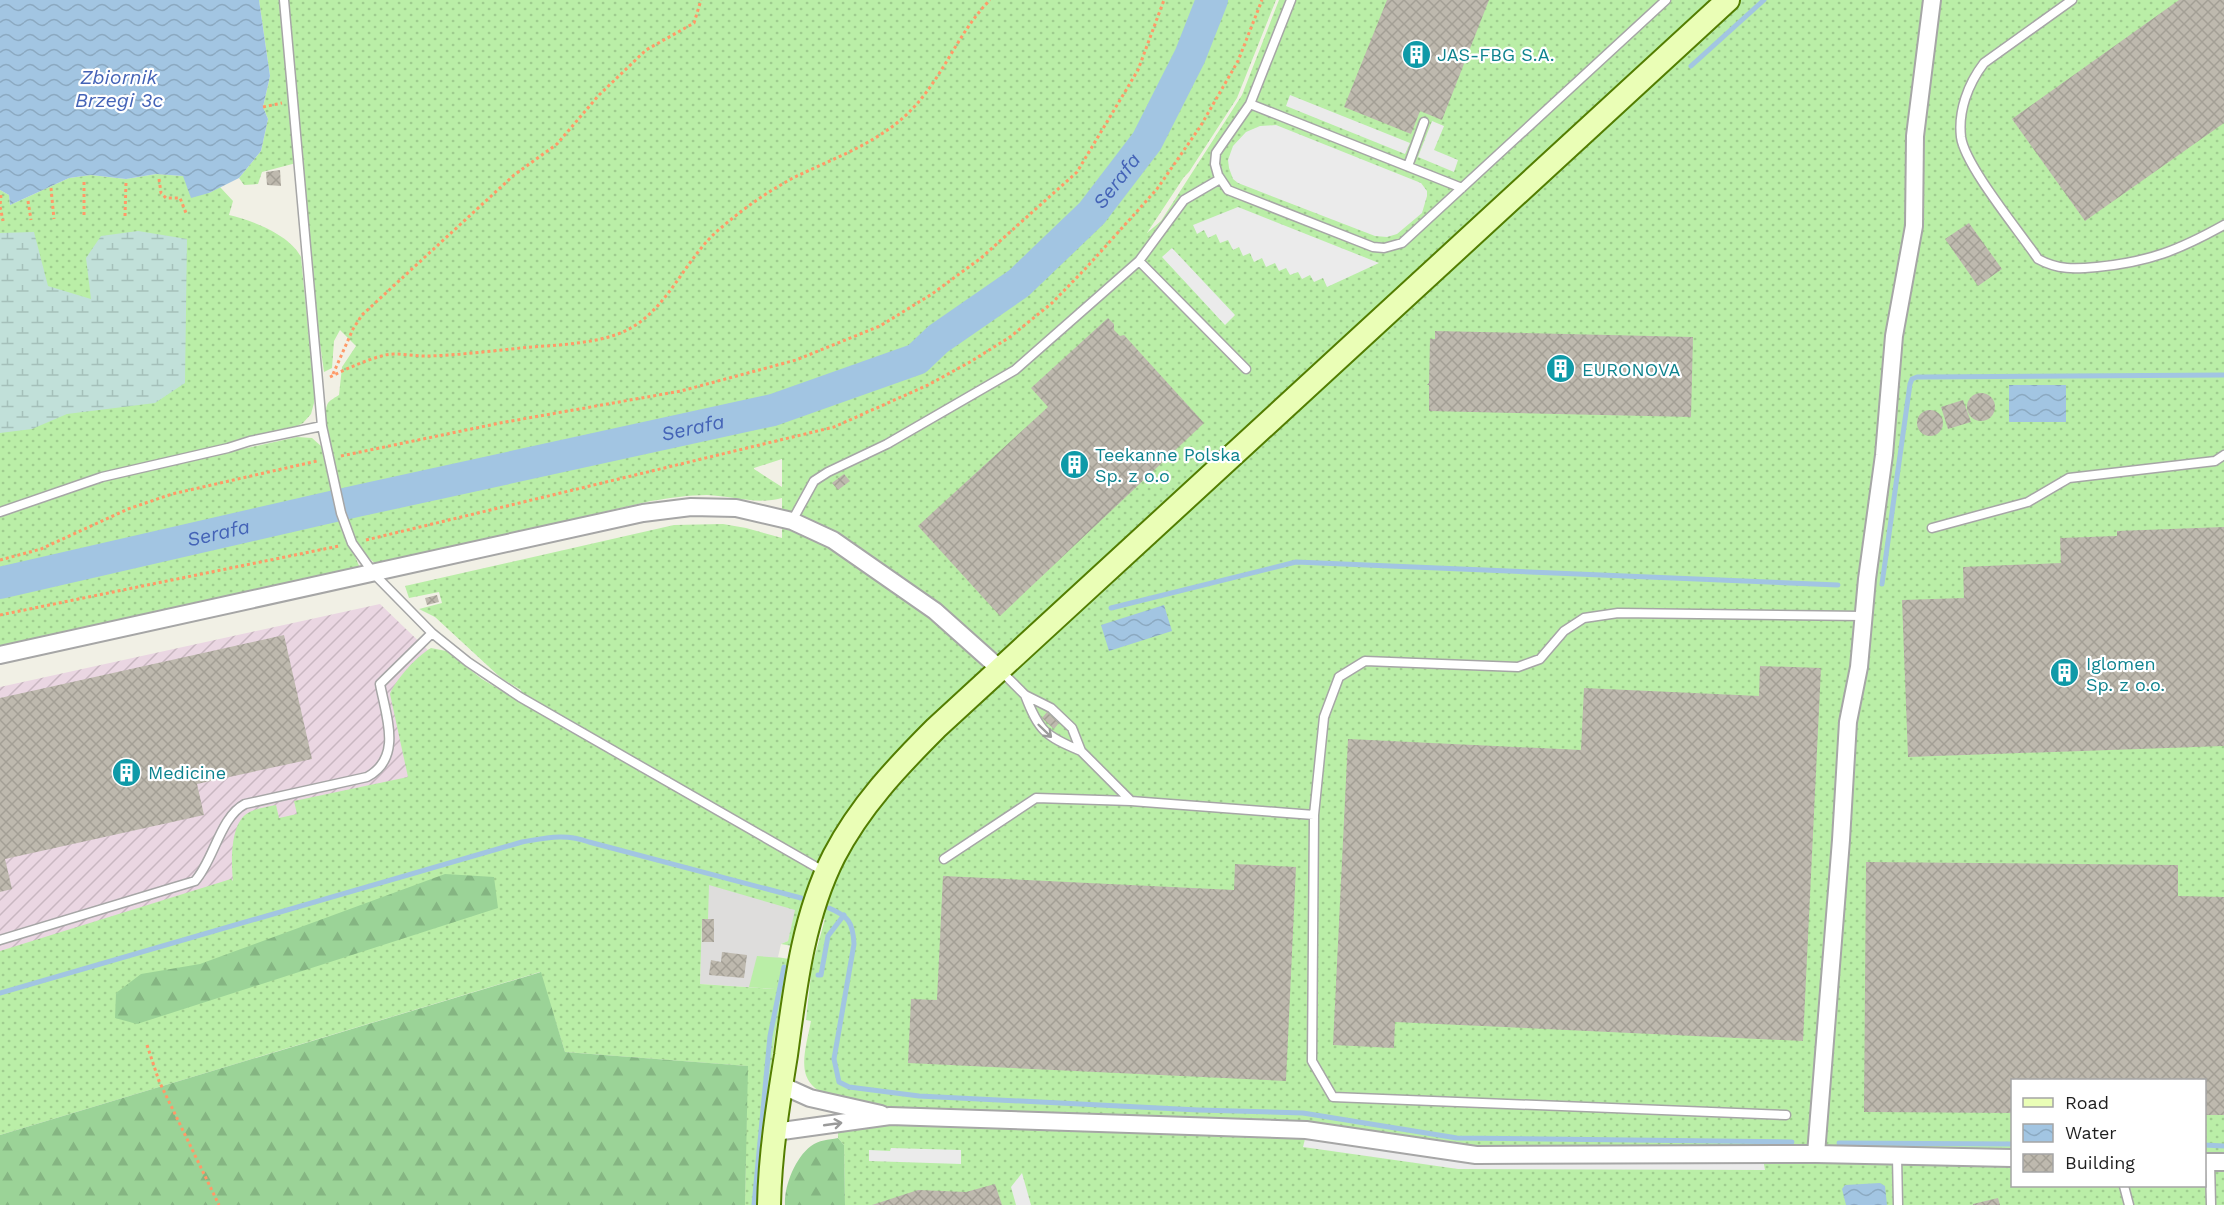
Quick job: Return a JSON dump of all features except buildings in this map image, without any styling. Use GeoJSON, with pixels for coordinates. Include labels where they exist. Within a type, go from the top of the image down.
{"type":"FeatureCollection","features":[{"type":"Feature","properties":{"kind":"street"},"geometry":{"type":"LineString","coordinates":[[769,1205],[781,1085],[802,955],[811,916],[826,873],[854,822],[881,785],[929,735],[1000,669],[1728,0]]}},
{"type":"Feature","properties":{"kind":"street"},"geometry":{"type":"LineString","coordinates":[[1816,1154],[1848,722],[1859,667],[1863,616],[1884,455],[1894,336],[1914,226],[1916,136],[1932,0]]}},
{"type":"Feature","properties":{"kind":"street"},"geometry":{"type":"LineString","coordinates":[[0,655],[643,513],[691,507],[736,508],[792,521],[833,540],[935,611],[1000,669]]}},
{"type":"Feature","properties":{"kind":"street"},"geometry":{"type":"LineString","coordinates":[[781,1085],[810,1098],[890,1116]]}},
{"type":"Feature","properties":{"kind":"street"},"geometry":{"type":"LineString","coordinates":[[776,1132],[890,1116],[1306,1130],[1476,1155],[1816,1154],[2011,1158]]}},
{"type":"Feature","properties":{"kind":"lane"},"geometry":{"type":"LineString","coordinates":[[284,0],[322,426],[341,513],[352,543],[374,574],[432,633],[468,662],[520,698],[826,873]]}},
{"type":"Feature","properties":{"kind":"lane"},"geometry":{"type":"LineString","coordinates":[[1291,0],[1250,104],[1216,153],[1215,164],[1220,179],[1228,190],[1373,247],[1384,248],[1402,243],[1666,0]]}},
{"type":"Feature","properties":{"kind":"lane"},"geometry":{"type":"LineString","coordinates":[[2072,0],[1984,63],[1976,73],[1970,84],[1961,116],[1961,138],[1972,164],[2038,259],[2052,267],[2071,269],[2145,261],[2195,241],[2224,225]]}},
{"type":"Feature","properties":{"kind":"lane"},"geometry":{"type":"LineString","coordinates":[[1250,104],[1462,188]]}},
{"type":"Feature","properties":{"kind":"lane"},"geometry":{"type":"LineString","coordinates":[[1407,166],[1424,122]]}},
{"type":"Feature","properties":{"kind":"lane"},"geometry":{"type":"LineString","coordinates":[[792,521],[814,481],[828,471],[887,444],[1015,370],[1140,261],[1184,200],[1220,179]]}},
{"type":"Feature","properties":{"kind":"lane"},"geometry":{"type":"LineString","coordinates":[[1140,261],[1246,369]]}},
{"type":"Feature","properties":{"kind":"lane"},"geometry":{"type":"LineString","coordinates":[[0,512],[121,472],[322,426]]}},
{"type":"Feature","properties":{"kind":"lane"},"geometry":{"type":"LineString","coordinates":[[1932,528],[2028,502],[2069,478],[2215,461],[2224,455]]}},
{"type":"Feature","properties":{"kind":"lane"},"geometry":{"type":"LineString","coordinates":[[1786,1115],[1333,1096],[1311,1061],[1314,815],[1324,717],[1339,676],[1365,661],[1518,667],[1540,659],[1564,631],[1584,618],[1618,613],[1863,616]]}},
{"type":"Feature","properties":{"kind":"lane"},"geometry":{"type":"LineString","coordinates":[[0,940],[195,881],[207,865],[229,819],[238,808],[245,804],[367,777],[377,772],[386,759],[391,742],[380,684],[432,633]]}},
{"type":"Feature","properties":{"kind":"lane"},"geometry":{"type":"LineString","coordinates":[[1000,669],[1025,695],[1051,708],[1072,728],[1081,752]]}},
{"type":"Feature","properties":{"kind":"lane"},"geometry":{"type":"LineString","coordinates":[[1025,695],[1035,722],[1055,741],[1081,752],[1131,801]]}},
{"type":"Feature","properties":{"kind":"lane"},"geometry":{"type":"LineString","coordinates":[[944,859],[1036,798],[1131,801],[1314,815]]}},
{"type":"Feature","properties":{"kind":"lane"},"geometry":{"type":"LineString","coordinates":[[1898,1156],[1898,1205]]}},
{"type":"Feature","properties":{"kind":"lane"},"geometry":{"type":"LineString","coordinates":[[2211,1205],[2213,1162]]}},
{"type":"Feature","properties":{"kind":"lane"},"geometry":{"type":"LineString","coordinates":[[2124,1187],[2129,1205]]}},
{"type":"Feature","properties":{"kind":"path"},"geometry":{"type":"LineString","coordinates":[[333,376],[353,329],[362,315],[514,175],[557,144],[599,95],[646,50],[694,23],[701,0]]}},
{"type":"Feature","properties":{"kind":"path"},"geometry":{"type":"LineString","coordinates":[[318,384],[356,365],[387,354],[430,356],[577,342],[614,335],[631,328],[649,316],[713,234],[750,204],[790,180],[873,139],[895,125],[915,106],[946,64],[976,15],[990,0]]}},
{"type":"Feature","properties":{"kind":"path"},"geometry":{"type":"LineString","coordinates":[[0,560],[41,549],[128,508],[172,494],[329,458],[500,423],[681,391],[796,360],[880,326],[932,294],[981,258],[1077,172],[1138,70],[1164,0]]}},
{"type":"Feature","properties":{"kind":"path"},"geometry":{"type":"LineString","coordinates":[[0,615],[352,543],[834,427],[919,389],[970,362],[1010,337],[1052,303],[1156,189],[1200,127],[1238,61],[1262,0]]}},
{"type":"Feature","properties":{"kind":"path"},"geometry":{"type":"LineString","coordinates":[[263,107],[292,102]]}},
{"type":"Feature","properties":{"kind":"path"},"geometry":{"type":"LineString","coordinates":[[159,179],[161,193],[166,198],[180,198],[186,213]]}},
{"type":"Feature","properties":{"kind":"path"},"geometry":{"type":"LineString","coordinates":[[84,182],[84,218]]}},
{"type":"Feature","properties":{"kind":"path"},"geometry":{"type":"LineString","coordinates":[[125,216],[126,182]]}},
{"type":"Feature","properties":{"kind":"path"},"geometry":{"type":"LineString","coordinates":[[51,188],[54,219]]}},
{"type":"Feature","properties":{"kind":"path"},"geometry":{"type":"LineString","coordinates":[[1,195],[0,206],[3,221]]}},
{"type":"Feature","properties":{"kind":"path"},"geometry":{"type":"LineString","coordinates":[[28,201],[31,220]]}},
{"type":"Feature","properties":{"kind":"path"},"geometry":{"type":"LineString","coordinates":[[147,1045],[159,1081],[219,1205]]}},
{"type":"Feature","properties":{"kind":"shaded area"},"geometry":{"type":"Polygon","coordinates":[[[1290,95],[1410,143],[1405,154],[1286,106],[1290,95]]]}},
{"type":"Feature","properties":{"kind":"shaded area"},"geometry":{"type":"Polygon","coordinates":[[[1432,121],[1444,126],[1434,150],[1458,160],[1454,172],[1418,157],[1432,121]]]}},
{"type":"Feature","properties":{"kind":"shaded area"},"geometry":{"type":"Polygon","coordinates":[[[1276,125],[1421,183],[1427,191],[1422,213],[1397,234],[1387,237],[1375,236],[1238,183],[1233,179],[1229,168],[1228,160],[1233,146],[1246,132],[1260,126],[1276,125]]]}},
{"type":"Feature","properties":{"kind":"shaded area"},"geometry":{"type":"Polygon","coordinates":[[[1238,207],[1379,263],[1327,287],[1323,278],[1314,282],[1310,275],[1302,279],[1298,272],[1290,275],[1286,268],[1279,271],[1275,263],[1266,267],[1262,258],[1254,262],[1250,253],[1243,256],[1239,247],[1233,250],[1228,240],[1220,243],[1216,234],[1208,238],[1204,230],[1197,234],[1193,225],[1238,207]]]}},
{"type":"Feature","properties":{"kind":"shaded area"},"geometry":{"type":"Polygon","coordinates":[[[1172,248],[1235,315],[1225,325],[1162,257],[1172,248]]]}},
{"type":"Feature","properties":{"kind":"shaded area"},"geometry":{"type":"Polygon","coordinates":[[[380,604],[432,654],[509,706],[257,914],[0,990],[0,687],[380,604]]]}},
{"type":"Feature","properties":{"kind":"shaded area"},"geometry":{"type":"Polygon","coordinates":[[[708,883],[796,908],[788,941],[781,944],[778,957],[783,958],[775,989],[700,984],[702,919],[708,883]]]}},
{"type":"Feature","properties":{"kind":"shaded area"},"geometry":{"type":"Polygon","coordinates":[[[1305,1139],[1374,1147],[1763,1159],[1765,1170],[1458,1169],[1303,1147],[1305,1139]]]}},
{"type":"Feature","properties":{"kind":"shaded area"},"geometry":{"type":"Polygon","coordinates":[[[891,1148],[961,1150],[961,1164],[869,1161],[869,1150],[890,1151],[891,1148]]]}},
{"type":"Feature","properties":{"kind":"shaded area"},"geometry":{"type":"Polygon","coordinates":[[[1022,1173],[1031,1205],[1016,1205],[1011,1187],[1022,1173]]]}},
{"type":"Feature","properties":{"kind":"green space"},"geometry":{"type":"Polygon","coordinates":[[[259,0],[1276,0],[1237,98],[1147,233],[1161,221],[1242,95],[1279,0],[2224,0],[2224,1205],[845,1205],[844,1145],[838,1138],[838,1098],[823,1093],[813,1086],[807,1078],[804,1058],[811,1021],[806,1020],[812,966],[825,919],[801,912],[792,946],[781,944],[788,941],[795,910],[709,885],[708,919],[702,920],[700,984],[774,989],[783,958],[789,959],[776,1026],[760,1205],[745,1205],[747,1066],[565,1052],[540,972],[0,1135],[0,951],[231,879],[233,881],[232,854],[235,834],[242,818],[251,811],[276,805],[279,818],[297,814],[294,801],[408,777],[390,694],[408,668],[431,648],[446,651],[482,679],[523,704],[521,690],[501,678],[435,617],[419,609],[442,603],[439,592],[409,598],[405,586],[674,525],[723,524],[782,538],[782,498],[763,501],[707,495],[651,501],[376,564],[372,561],[353,536],[339,490],[327,427],[328,403],[339,395],[342,367],[356,346],[340,330],[334,341],[332,368],[324,372],[314,301],[300,162],[262,172],[258,184],[244,185],[239,178],[261,151],[268,119],[263,107],[270,76],[259,0]],[[782,459],[754,468],[754,469],[782,487],[782,459]]]}},
{"type":"Feature","properties":{"kind":"green space"},"geometry":{"type":"Polygon","coordinates":[[[156,174],[183,176],[209,193],[220,187],[233,201],[229,215],[270,230],[296,249],[301,257],[314,389],[311,414],[303,423],[293,428],[249,437],[219,448],[120,469],[0,509],[0,190],[9,195],[10,205],[69,178],[91,175],[126,179],[156,174]]]}},
{"type":"Feature","properties":{"kind":"green space"},"geometry":{"type":"Polygon","coordinates":[[[138,231],[187,239],[185,383],[155,403],[67,414],[32,429],[0,433],[0,233],[34,232],[48,286],[91,299],[86,258],[101,236],[138,231]]]}},
{"type":"Feature","properties":{"kind":"green space"},"geometry":{"type":"Polygon","coordinates":[[[297,437],[312,438],[321,446],[336,512],[360,568],[0,647],[0,517],[117,477],[297,437]]]}},
{"type":"Feature","properties":{"kind":"green space"},"geometry":{"type":"Polygon","coordinates":[[[445,874],[494,877],[498,908],[137,1024],[115,1018],[116,993],[141,974],[200,964],[445,874]]]}},
{"type":"Feature","properties":{"kind":"green space"},"geometry":{"type":"Polygon","coordinates":[[[757,956],[783,958],[775,989],[749,987],[757,956]]]}},
{"type":"Feature","properties":{"kind":"green space"},"geometry":{"type":"Polygon","coordinates":[[[541,972],[565,1052],[748,1066],[745,1205],[0,1205],[0,1135],[541,972]]]}},
{"type":"Feature","properties":{"kind":"green space"},"geometry":{"type":"Polygon","coordinates":[[[838,1138],[844,1145],[845,1205],[785,1205],[789,1181],[795,1165],[805,1151],[824,1140],[838,1138]]]}},
{"type":"Feature","properties":{"kind":"water","name":"Zbiornik Brzegi 3c"},"geometry":{"type":"Polygon","coordinates":[[[0,0],[259,0],[270,76],[263,107],[268,119],[261,151],[239,178],[209,193],[191,198],[183,176],[156,174],[126,179],[91,175],[69,178],[10,205],[9,195],[0,190],[0,0]]]}},
{"type":"Feature","properties":{"kind":"water"},"geometry":{"type":"Polygon","coordinates":[[[2009,385],[2066,385],[2066,422],[2009,422],[2009,385]]]}},
{"type":"Feature","properties":{"kind":"water"},"geometry":{"type":"Polygon","coordinates":[[[1164,605],[1172,631],[1109,651],[1101,625],[1164,605]]]}},
{"type":"Feature","properties":{"kind":"water"},"geometry":{"type":"Polygon","coordinates":[[[1880,1183],[1885,1186],[1887,1205],[1846,1205],[1842,1189],[1845,1185],[1880,1183]]]}},
{"type":"Feature","properties":{"kind":"waterway","name":"Serafa"},"geometry":{"type":"LineString","coordinates":[[0,583],[357,501],[773,410],[917,359],[938,339],[1019,283],[1092,213],[1147,141],[1190,56],[1212,0]]}},
{"type":"Feature","properties":{"kind":"waterway"},"geometry":{"type":"LineString","coordinates":[[1691,66],[1764,0]]}},
{"type":"Feature","properties":{"kind":"waterway"},"geometry":{"type":"LineString","coordinates":[[1882,584],[1912,379],[1917,377],[2224,375]]}},
{"type":"Feature","properties":{"kind":"waterway"},"geometry":{"type":"LineString","coordinates":[[1111,608],[1296,562],[1838,585]]}},
{"type":"Feature","properties":{"kind":"waterway"},"geometry":{"type":"LineString","coordinates":[[0,993],[522,842],[547,838],[580,839],[801,898]]}},
{"type":"Feature","properties":{"kind":"waterway"},"geometry":{"type":"LineString","coordinates":[[829,908],[845,917],[851,925],[854,944],[834,1059],[839,1082],[849,1087],[919,1096],[1303,1113],[1457,1138],[1792,1142]]}},
{"type":"Feature","properties":{"kind":"waterway"},"geometry":{"type":"LineString","coordinates":[[818,975],[821,975],[828,936],[844,915]]}},
{"type":"Feature","properties":{"kind":"waterway"},"geometry":{"type":"LineString","coordinates":[[754,1205],[770,1036],[784,967]]}},
{"type":"Feature","properties":{"kind":"waterway"},"geometry":{"type":"LineString","coordinates":[[1839,1143],[2011,1144]]}},
{"type":"Feature","properties":{"kind":"waterway"},"geometry":{"type":"LineString","coordinates":[[2206,1145],[2224,1146]]}},
{"type":"Feature","properties":{"kind":"place","name":"JAS-FBG S.A."},"geometry":{"type":"Point","coordinates":[1416,54]}},
{"type":"Feature","properties":{"kind":"place","name":"EURONOVA"},"geometry":{"type":"Point","coordinates":[1561,369]}},
{"type":"Feature","properties":{"kind":"place","name":"Teekanne Polska Sp. z o.o"},"geometry":{"type":"Point","coordinates":[1074,464]}},
{"type":"Feature","properties":{"kind":"place","name":"Iglomen Sp. z o.o."},"geometry":{"type":"Point","coordinates":[2065,673]}},
{"type":"Feature","properties":{"kind":"place","name":"Medicine"},"geometry":{"type":"Point","coordinates":[127,772]}}]}
